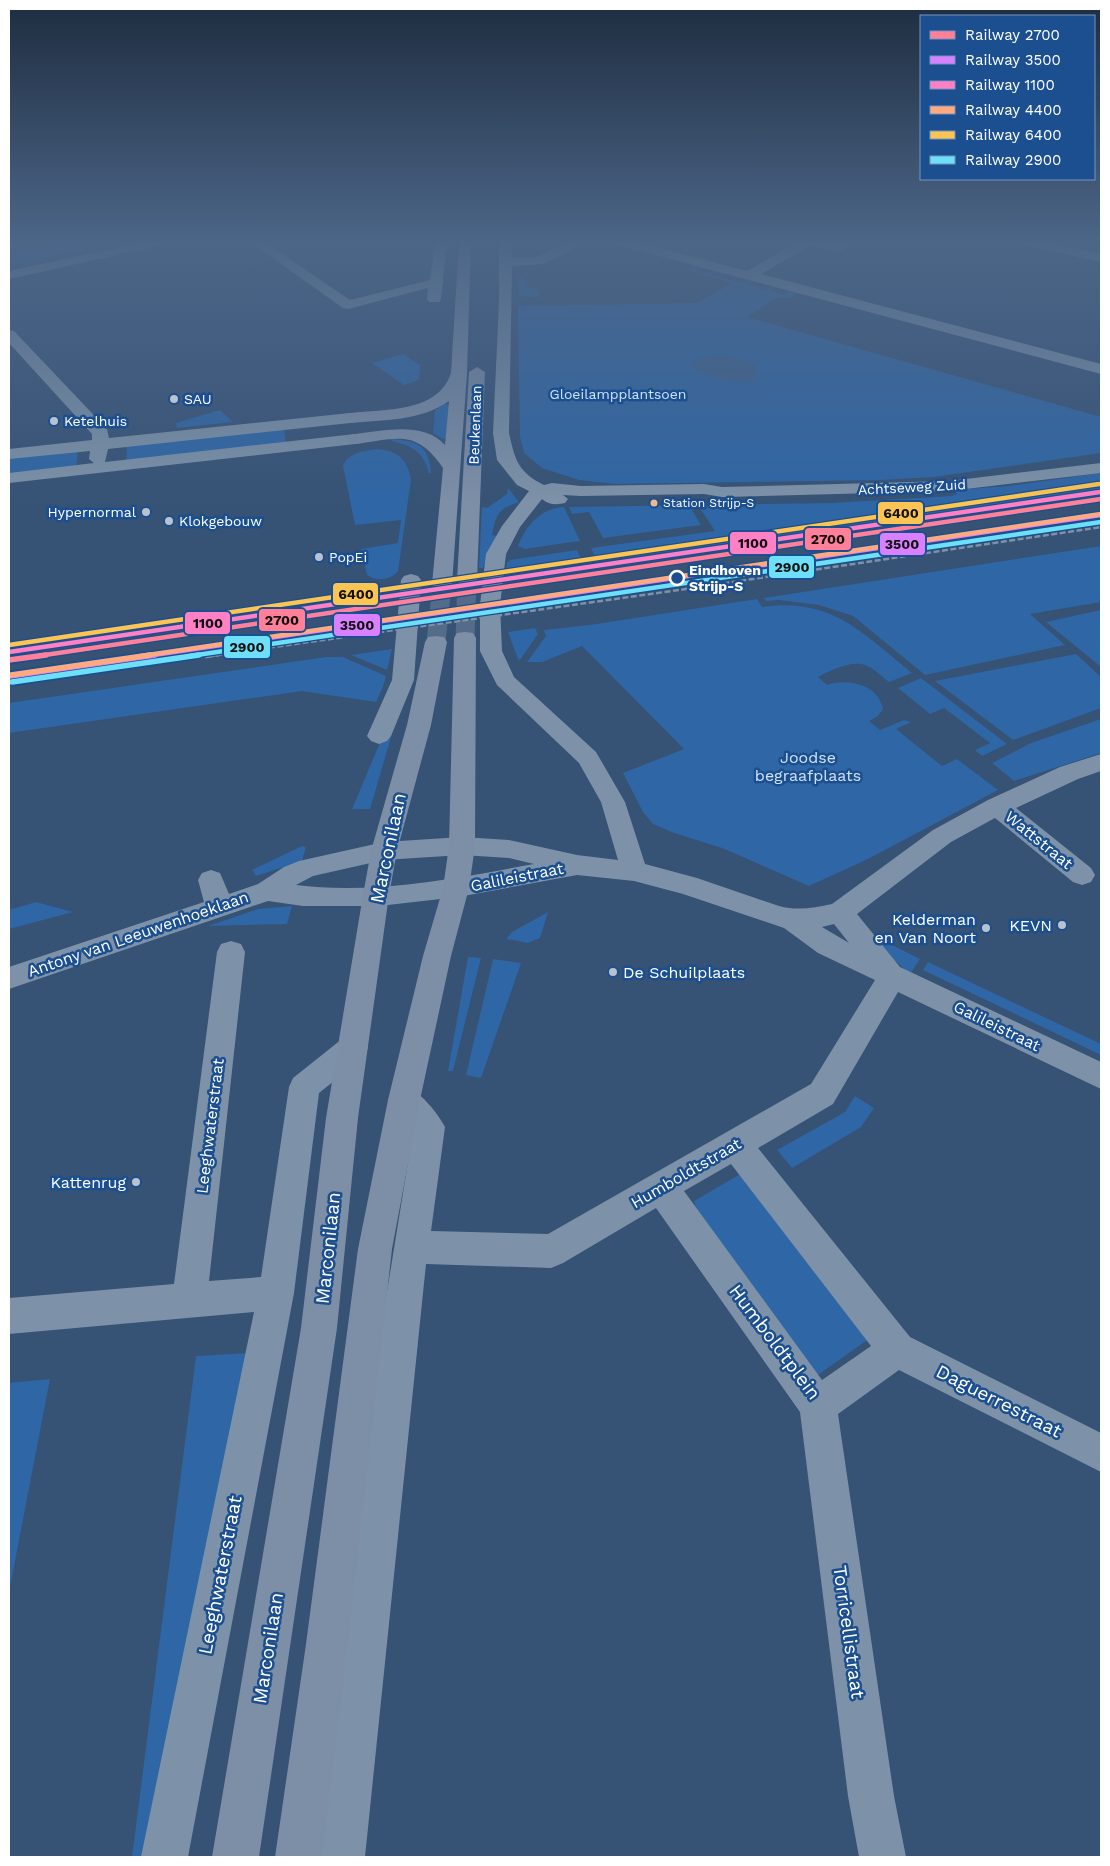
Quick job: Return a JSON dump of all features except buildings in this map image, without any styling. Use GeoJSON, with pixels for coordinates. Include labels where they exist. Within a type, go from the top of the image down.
{"type":"FeatureCollection","features":[{"type":"Feature","properties":{"kind":"main road","name":"Beukenlaan"},"geometry":{"type":"LineString","coordinates":[[443,577],[461,328]]}},
{"type":"Feature","properties":{"kind":"main road","name":"Beukenlaan"},"geometry":{"type":"LineString","coordinates":[[467,580],[478,356]]}},
{"type":"Feature","properties":{"kind":"main road"},"geometry":{"type":"LineString","coordinates":[[350,418],[427,406],[440,401],[452,390],[459,373]]}},
{"type":"Feature","properties":{"kind":"main road"},"geometry":{"type":"LineString","coordinates":[[355,439],[400,435],[416,436],[428,440],[436,446],[451,467]]}},
{"type":"Feature","properties":{"kind":"main road"},"geometry":{"type":"LineString","coordinates":[[298,1857],[328,1634],[375,1249],[404,1100],[437,956],[456,888],[462,846],[465,638]]}},
{"type":"Feature","properties":{"kind":"main road","name":"Marconilaan"},"geometry":{"type":"LineString","coordinates":[[235,1857],[319,1328],[342,1118],[376,895],[384,851],[419,725],[436,642]]}},
{"type":"Feature","properties":{"kind":"street","name":"Beukenlaan"},"geometry":{"type":"LineString","coordinates":[[503,328],[501,433],[506,460],[523,481],[541,490]]}},
{"type":"Feature","properties":{"kind":"street"},"geometry":{"type":"LineString","coordinates":[[948,328],[1101,369]]}},
{"type":"Feature","properties":{"kind":"street"},"geometry":{"type":"LineString","coordinates":[[9,334],[100,433],[97,468]]}},
{"type":"Feature","properties":{"kind":"street"},"geometry":{"type":"LineString","coordinates":[[9,454],[350,418]]}},
{"type":"Feature","properties":{"kind":"street"},"geometry":{"type":"LineString","coordinates":[[9,478],[355,439]]}},
{"type":"Feature","properties":{"kind":"street","name":"Achtseweg Zuid"},"geometry":{"type":"LineString","coordinates":[[541,490],[552,498],[566,500],[706,496],[722,492],[949,486],[1101,468]]}},
{"type":"Feature","properties":{"kind":"street"},"geometry":{"type":"LineString","coordinates":[[541,490],[510,526],[496,554],[492,568],[490,605],[491,651],[500,670],[516,692],[588,758],[613,802],[634,871]]}},
{"type":"Feature","properties":{"kind":"street"},"geometry":{"type":"LineString","coordinates":[[379,736],[403,680],[411,580]]}},
{"type":"Feature","properties":{"kind":"street"},"geometry":{"type":"LineString","coordinates":[[390,713],[419,725]]}},
{"type":"Feature","properties":{"kind":"street"},"geometry":{"type":"LineString","coordinates":[[840,912],[942,836],[997,806],[1069,773],[1101,762]]}},
{"type":"Feature","properties":{"kind":"street","name":"Wattstraat"},"geometry":{"type":"LineString","coordinates":[[997,806],[1082,874]]}},
{"type":"Feature","properties":{"kind":"street","name":"Galileistraat"},"geometry":{"type":"LineString","coordinates":[[384,851],[462,846],[509,849],[577,865],[634,871],[688,885],[762,912],[792,920],[816,918],[840,912],[893,976]]}},
{"type":"Feature","properties":{"kind":"street","name":"Antony van Leeuwenhoeklaan"},"geometry":{"type":"LineString","coordinates":[[9,978],[267,891],[293,874],[308,868],[384,851]]}},
{"type":"Feature","properties":{"kind":"street","name":"Galileistraat"},"geometry":{"type":"LineString","coordinates":[[376,895],[456,888],[523,877],[577,865]]}},
{"type":"Feature","properties":{"kind":"street"},"geometry":{"type":"LineString","coordinates":[[211,880],[218,906]]}},
{"type":"Feature","properties":{"kind":"street","name":"Antony van Leeuwenhoeklaan"},"geometry":{"type":"LineString","coordinates":[[267,891],[293,896],[376,895]]}},
{"type":"Feature","properties":{"kind":"street","name":"Galileistraat"},"geometry":{"type":"LineString","coordinates":[[792,920],[828,946],[1101,1076]]}},
{"type":"Feature","properties":{"kind":"street","name":"Leeghwaterstraat"},"geometry":{"type":"LineString","coordinates":[[189,1301],[231,952]]}},
{"type":"Feature","properties":{"kind":"street","name":"Humboldtstraat"},"geometry":{"type":"LineString","coordinates":[[412,1247],[551,1251],[822,1094],[893,976]]}},
{"type":"Feature","properties":{"kind":"street","name":"Leeghwaterstraat"},"geometry":{"type":"LineString","coordinates":[[164,1857],[276,1293],[304,1087],[353,1048]]}},
{"type":"Feature","properties":{"kind":"street"},"geometry":{"type":"LineString","coordinates":[[341,1857],[404,1298],[429,1127],[404,1100]]}},
{"type":"Feature","properties":{"kind":"street"},"geometry":{"type":"LineString","coordinates":[[735,1144],[897,1350]]}},
{"type":"Feature","properties":{"kind":"street","name":"Humboldtplein"},"geometry":{"type":"LineString","coordinates":[[661,1187],[818,1406],[897,1350]]}},
{"type":"Feature","properties":{"kind":"street"},"geometry":{"type":"LineString","coordinates":[[9,1316],[276,1293]]}},
{"type":"Feature","properties":{"kind":"street","name":"Daguerrestraat"},"geometry":{"type":"LineString","coordinates":[[897,1350],[1101,1453]]}},
{"type":"Feature","properties":{"kind":"street","name":"Torricellistraat"},"geometry":{"type":"LineString","coordinates":[[818,1406],[871,1796],[883,1857]]}},
{"type":"Feature","properties":{"kind":"green space","name":"Gloeilampplantsoen"},"geometry":{"type":"Polygon","coordinates":[[[518,328],[786,328],[1101,417],[1101,453],[934,477],[880,480],[616,484],[579,480],[542,468],[524,453],[520,437],[518,328]]]}},
{"type":"Feature","properties":{"kind":"green space"},"geometry":{"type":"Polygon","coordinates":[[[403,354],[420,365],[419,380],[404,385],[372,363],[403,354]]]}},
{"type":"Feature","properties":{"kind":"green space"},"geometry":{"type":"Polygon","coordinates":[[[445,404],[449,405],[446,438],[443,439],[433,433],[435,410],[445,404]]]}},
{"type":"Feature","properties":{"kind":"green space"},"geometry":{"type":"Polygon","coordinates":[[[220,410],[233,422],[177,428],[176,423],[220,410]]]}},
{"type":"Feature","properties":{"kind":"green space"},"geometry":{"type":"Polygon","coordinates":[[[284,428],[286,444],[126,463],[127,445],[284,428]]]}},
{"type":"Feature","properties":{"kind":"green space"},"geometry":{"type":"Polygon","coordinates":[[[391,439],[408,441],[420,446],[430,463],[431,473],[429,473],[423,459],[416,451],[391,439]]]}},
{"type":"Feature","properties":{"kind":"green space"},"geometry":{"type":"Polygon","coordinates":[[[376,449],[390,451],[400,457],[407,466],[411,480],[398,571],[384,579],[375,579],[367,575],[361,549],[398,543],[401,520],[355,525],[343,466],[352,455],[376,449]]]}},
{"type":"Feature","properties":{"kind":"green space"},"geometry":{"type":"Polygon","coordinates":[[[78,451],[76,468],[9,476],[9,458],[78,451]]]}},
{"type":"Feature","properties":{"kind":"green space"},"geometry":{"type":"Polygon","coordinates":[[[1101,473],[1101,489],[597,561],[591,548],[715,531],[698,505],[832,503],[952,496],[957,494],[954,490],[1008,486],[1101,473]]]}},
{"type":"Feature","properties":{"kind":"green space"},"geometry":{"type":"Polygon","coordinates":[[[508,488],[519,502],[506,507],[499,513],[492,535],[497,536],[483,568],[479,568],[482,507],[487,508],[507,494],[508,488]]]}},
{"type":"Feature","properties":{"kind":"green space"},"geometry":{"type":"Polygon","coordinates":[[[689,505],[701,525],[603,538],[589,512],[572,514],[569,507],[689,505]]]}},
{"type":"Feature","properties":{"kind":"green space"},"geometry":{"type":"Polygon","coordinates":[[[564,507],[580,541],[524,549],[518,546],[525,531],[535,519],[548,511],[564,507]]]}},
{"type":"Feature","properties":{"kind":"green space"},"geometry":{"type":"Polygon","coordinates":[[[1101,546],[1101,602],[1030,614],[1065,645],[925,675],[853,616],[819,605],[779,600],[766,601],[764,598],[1101,546]]]}},
{"type":"Feature","properties":{"kind":"green space"},"geometry":{"type":"Polygon","coordinates":[[[577,550],[581,559],[569,565],[505,575],[507,563],[510,560],[577,550]]]}},
{"type":"Feature","properties":{"kind":"green space","name":"Joodse begraafplaats"},"geometry":{"type":"Polygon","coordinates":[[[757,599],[762,607],[786,605],[808,607],[827,613],[845,621],[877,644],[912,673],[889,682],[870,667],[855,664],[818,677],[827,685],[844,682],[861,685],[869,689],[880,701],[883,709],[878,716],[869,721],[880,730],[904,720],[911,722],[896,729],[942,766],[957,759],[998,790],[868,859],[809,886],[722,848],[674,833],[653,824],[643,812],[623,773],[684,749],[582,646],[542,662],[527,662],[546,636],[544,630],[590,625],[757,599]]]}},
{"type":"Feature","properties":{"kind":"green space"},"geometry":{"type":"Polygon","coordinates":[[[328,605],[323,607],[9,651],[9,648],[328,605]]]}},
{"type":"Feature","properties":{"kind":"green space"},"geometry":{"type":"Polygon","coordinates":[[[1101,610],[1101,667],[1046,622],[1101,610]]]}},
{"type":"Feature","properties":{"kind":"green space"},"geometry":{"type":"Polygon","coordinates":[[[535,628],[538,634],[520,660],[518,659],[508,632],[535,628]]]}},
{"type":"Feature","properties":{"kind":"green space"},"geometry":{"type":"Polygon","coordinates":[[[392,649],[387,670],[351,655],[392,649]]]}},
{"type":"Feature","properties":{"kind":"green space"},"geometry":{"type":"Polygon","coordinates":[[[1076,654],[1101,677],[1101,708],[1013,740],[935,681],[1076,654]]]}},
{"type":"Feature","properties":{"kind":"green space"},"geometry":{"type":"Polygon","coordinates":[[[326,657],[343,657],[386,676],[376,702],[302,691],[9,733],[9,703],[326,657]]]}},
{"type":"Feature","properties":{"kind":"green space"},"geometry":{"type":"Polygon","coordinates":[[[921,678],[1007,744],[982,756],[975,750],[990,743],[944,708],[930,714],[898,688],[921,678]]]}},
{"type":"Feature","properties":{"kind":"green space"},"geometry":{"type":"Polygon","coordinates":[[[1101,719],[1101,753],[1014,781],[992,763],[1031,743],[1101,719]]]}},
{"type":"Feature","properties":{"kind":"green space"},"geometry":{"type":"Polygon","coordinates":[[[384,733],[392,734],[370,809],[352,809],[384,733]]]}},
{"type":"Feature","properties":{"kind":"green space"},"geometry":{"type":"Polygon","coordinates":[[[302,846],[306,847],[302,861],[256,876],[252,870],[302,846]]]}},
{"type":"Feature","properties":{"kind":"green space"},"geometry":{"type":"Polygon","coordinates":[[[36,902],[73,912],[9,929],[9,910],[36,902]]]}},
{"type":"Feature","properties":{"kind":"green space"},"geometry":{"type":"Polygon","coordinates":[[[292,906],[287,924],[208,926],[258,909],[292,906]]]}},
{"type":"Feature","properties":{"kind":"green space"},"geometry":{"type":"Polygon","coordinates":[[[548,912],[540,938],[528,943],[506,939],[512,932],[548,912]]]}},
{"type":"Feature","properties":{"kind":"green space"},"geometry":{"type":"Polygon","coordinates":[[[884,941],[920,959],[910,974],[875,943],[884,941]]]}},
{"type":"Feature","properties":{"kind":"green space"},"geometry":{"type":"Polygon","coordinates":[[[468,957],[481,958],[453,1071],[448,1071],[468,957]]]}},
{"type":"Feature","properties":{"kind":"green space"},"geometry":{"type":"Polygon","coordinates":[[[493,959],[521,963],[481,1078],[466,1075],[493,959]]]}},
{"type":"Feature","properties":{"kind":"green space"},"geometry":{"type":"Polygon","coordinates":[[[928,962],[1101,1044],[1101,1055],[923,970],[928,962]]]}},
{"type":"Feature","properties":{"kind":"green space"},"geometry":{"type":"Polygon","coordinates":[[[855,1096],[874,1108],[861,1127],[792,1168],[777,1150],[845,1112],[855,1096]]]}},
{"type":"Feature","properties":{"kind":"green space"},"geometry":{"type":"Polygon","coordinates":[[[742,1173],[873,1336],[815,1377],[697,1213],[694,1201],[742,1173]]]}},
{"type":"Feature","properties":{"kind":"green space"},"geometry":{"type":"Polygon","coordinates":[[[249,1353],[142,1857],[132,1857],[196,1356],[249,1353]]]}},
{"type":"Feature","properties":{"kind":"green space"},"geometry":{"type":"Polygon","coordinates":[[[50,1379],[9,1592],[9,1383],[50,1379]]]}},
{"type":"Feature","properties":{"kind":"shaded area"},"geometry":{"type":"Polygon","coordinates":[[[721,354],[757,364],[755,380],[741,382],[722,379],[703,373],[691,365],[696,360],[721,354]]]}},
{"type":"Feature","properties":{"kind":"tunnel"},"geometry":{"type":"LineString","coordinates":[[465,638],[467,580]]}},
{"type":"Feature","properties":{"kind":"tunnel"},"geometry":{"type":"LineString","coordinates":[[436,642],[442,584]]}},
{"type":"Feature","properties":{"kind":"railway"},"geometry":{"type":"LineString","coordinates":[[210,656],[679,590],[1101,527]]}},
{"type":"Feature","properties":{"kind":"railway"},"geometry":{"type":"LineString","coordinates":[[9,684],[219,655]]}},
{"type":"Feature","properties":{"kind":"rail line","name":"6400"},"geometry":{"type":"LineString","coordinates":[[9,645],[1099,484]]}},
{"type":"Feature","properties":{"kind":"rail line","name":"1100"},"geometry":{"type":"LineString","coordinates":[[9,652],[1100,492]]}},
{"type":"Feature","properties":{"kind":"rail line","name":"2700"},"geometry":{"type":"LineString","coordinates":[[9,660],[1101,499]]}},
{"type":"Feature","properties":{"kind":"rail line","name":"4400"},"geometry":{"type":"LineString","coordinates":[[11,675],[1101,514]]}},
{"type":"Feature","properties":{"kind":"rail line","name":"3500"},"geometry":{"type":"LineString","coordinates":[[10,676],[1101,515]]}},
{"type":"Feature","properties":{"kind":"rail line","name":"2900"},"geometry":{"type":"LineString","coordinates":[[12,682],[1101,522]]}},
{"type":"Feature","properties":{"kind":"place","name":"SAU"},"geometry":{"type":"Point","coordinates":[174,399]}},
{"type":"Feature","properties":{"kind":"place","name":"Ketelhuis"},"geometry":{"type":"Point","coordinates":[54,421]}},
{"type":"Feature","properties":{"kind":"place","name":"Station Strijp-S"},"geometry":{"type":"Point","coordinates":[654,503]}},
{"type":"Feature","properties":{"kind":"place","name":"Hypernormal"},"geometry":{"type":"Point","coordinates":[146,512]}},
{"type":"Feature","properties":{"kind":"place","name":"Klokgebouw"},"geometry":{"type":"Point","coordinates":[169,521]}},
{"type":"Feature","properties":{"kind":"place","name":"PopEi"},"geometry":{"type":"Point","coordinates":[319,557]}},
{"type":"Feature","properties":{"kind":"place","name":"Eindhoven Strijp-S"},"geometry":{"type":"Point","coordinates":[677,578]}},
{"type":"Feature","properties":{"kind":"place","name":"KEVN"},"geometry":{"type":"Point","coordinates":[1062,925]}},
{"type":"Feature","properties":{"kind":"place","name":"Kelderman en Van Noort"},"geometry":{"type":"Point","coordinates":[986,928]}},
{"type":"Feature","properties":{"kind":"place","name":"De Schuilplaats"},"geometry":{"type":"Point","coordinates":[613,972]}},
{"type":"Feature","properties":{"kind":"place","name":"Kattenrug"},"geometry":{"type":"Point","coordinates":[136,1182]}}]}
